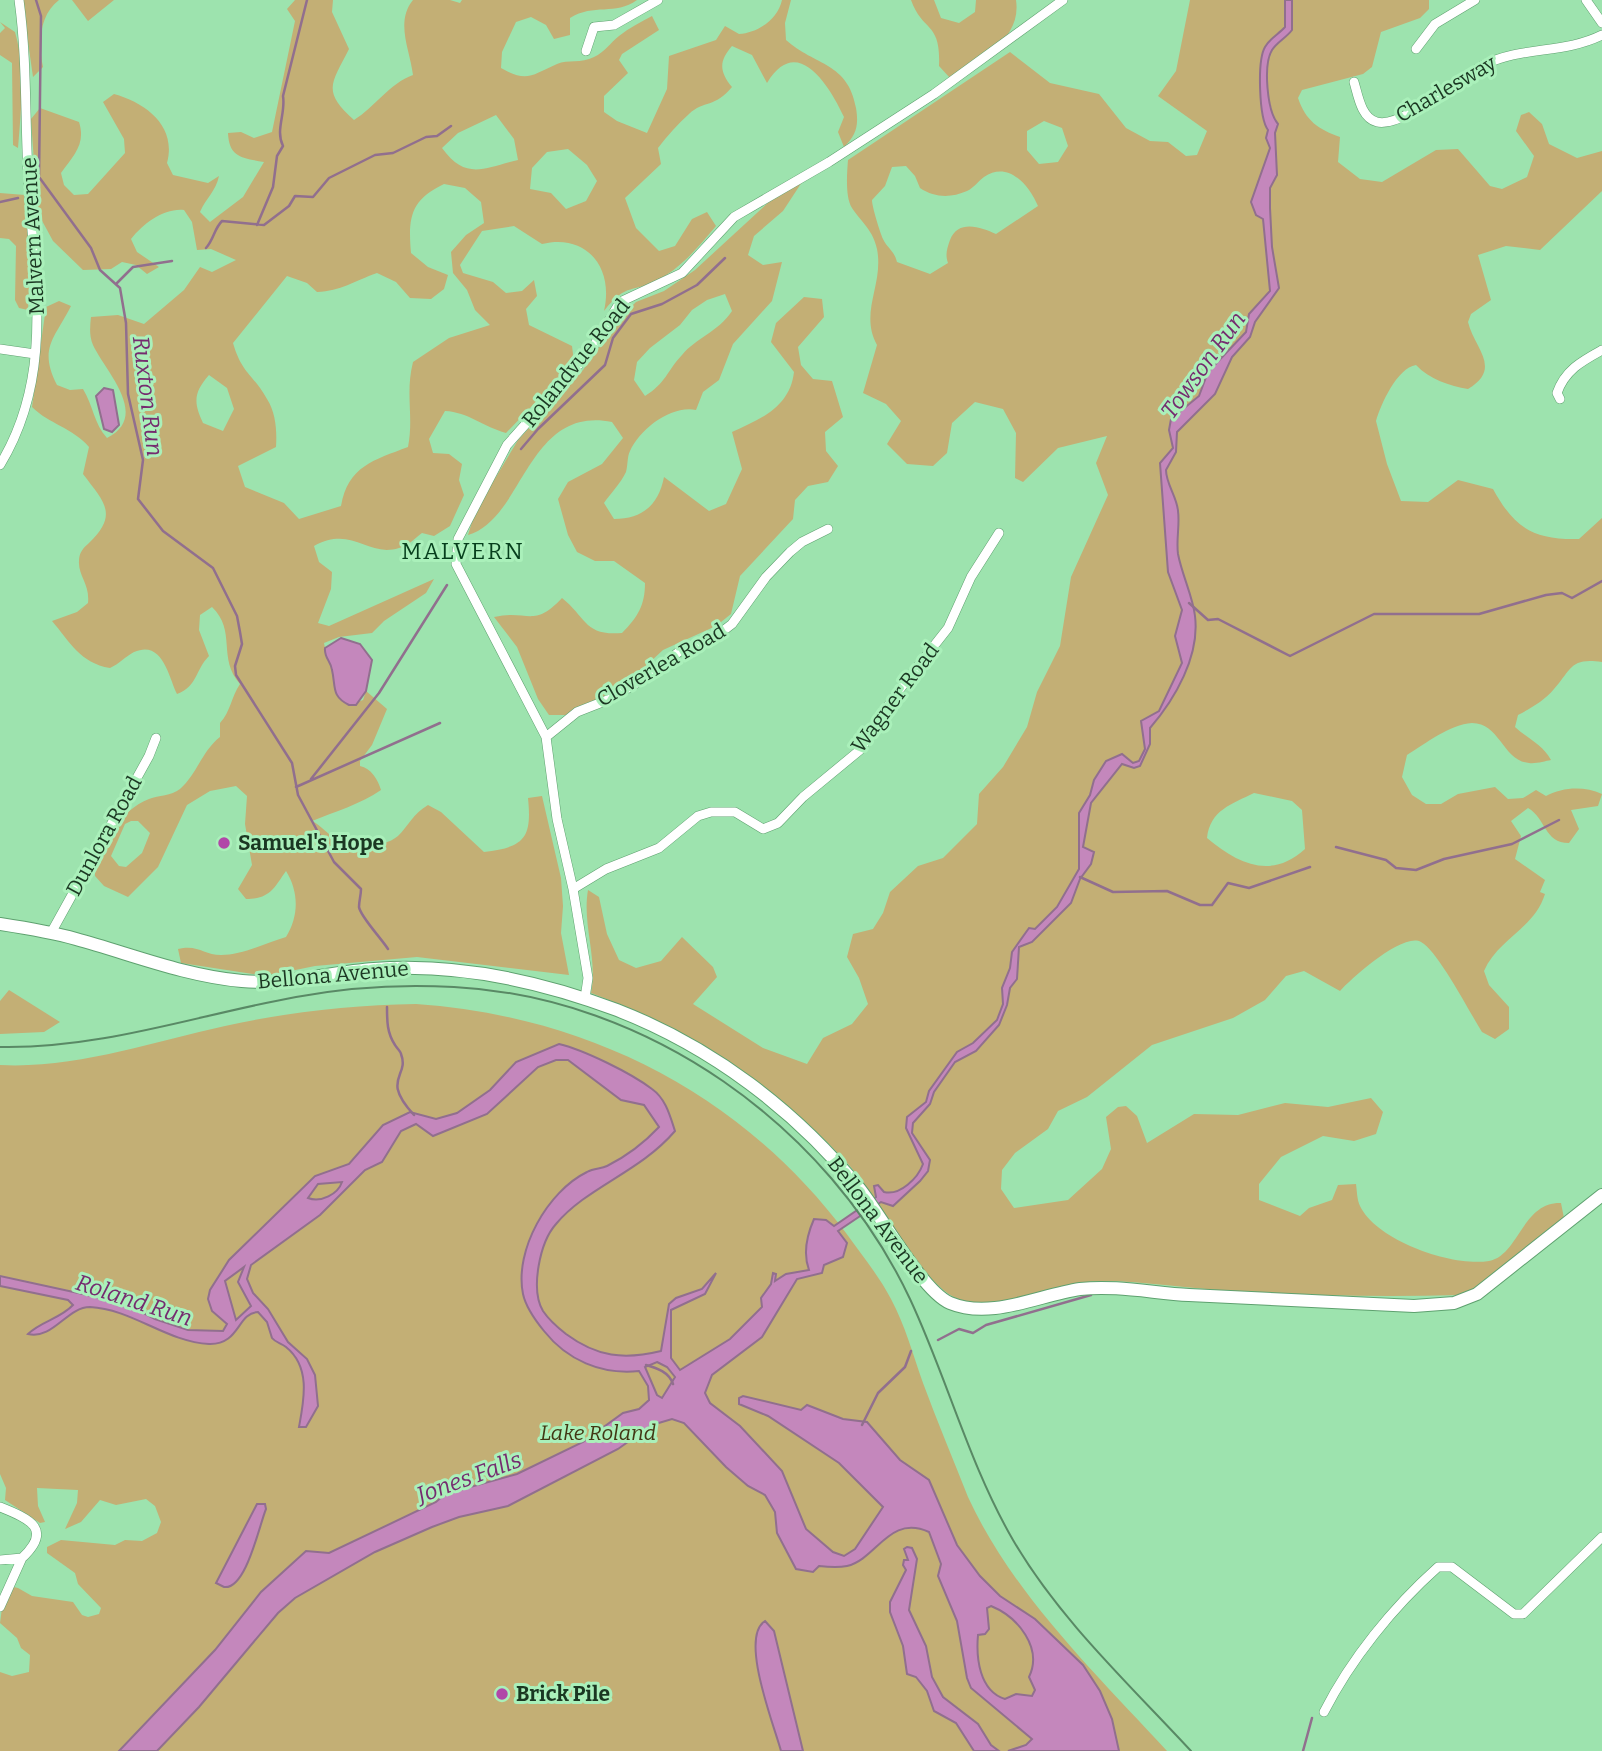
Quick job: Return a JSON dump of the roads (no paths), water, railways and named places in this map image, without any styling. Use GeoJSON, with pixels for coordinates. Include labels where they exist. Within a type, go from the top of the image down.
{"type":"FeatureCollection","features":[{"type":"Feature","properties":{"kind":"main road","name":"Bellona Avenue"},"geometry":{"type":"LineString","coordinates":[[0,924],[51,933],[187,972],[229,980],[260,983],[370,969],[424,968],[500,977],[585,998],[668,1032],[767,1096],[802,1127],[858,1186],[930,1288],[940,1298],[961,1306],[982,1309],[1101,1288],[1414,1306],[1454,1303],[1487,1287],[1602,1195]]}},
{"type":"Feature","properties":{"kind":"street","name":"Malvern Avenue"},"geometry":{"type":"LineString","coordinates":[[0,465],[27,408],[35,354],[38,286],[28,176],[25,47],[19,0]]}},
{"type":"Feature","properties":{"kind":"street"},"geometry":{"type":"LineString","coordinates":[[586,51],[593,27],[614,25],[658,0]]}},
{"type":"Feature","properties":{"kind":"street","name":"Rolandvue Road"},"geometry":{"type":"LineString","coordinates":[[585,998],[588,978],[573,889],[557,819],[546,737],[456,564],[458,539],[507,445],[572,374],[620,302],[682,273],[734,217],[829,162],[934,94],[1063,0]]}},
{"type":"Feature","properties":{"kind":"street"},"geometry":{"type":"LineString","coordinates":[[1416,49],[1428,30],[1475,0]]}},
{"type":"Feature","properties":{"kind":"street"},"geometry":{"type":"LineString","coordinates":[[1586,0],[1602,23]]}},
{"type":"Feature","properties":{"kind":"street","name":"Charlesway"},"geometry":{"type":"LineString","coordinates":[[1354,82],[1367,115],[1378,123],[1386,123],[1404,116],[1472,72],[1507,55],[1574,46],[1602,35]]}},
{"type":"Feature","properties":{"kind":"street"},"geometry":{"type":"LineString","coordinates":[[0,349],[35,354]]}},
{"type":"Feature","properties":{"kind":"street"},"geometry":{"type":"LineString","coordinates":[[1560,399],[1558,390],[1566,376],[1577,364],[1602,350]]}},
{"type":"Feature","properties":{"kind":"street","name":"Cloverlea Road"},"geometry":{"type":"LineString","coordinates":[[546,737],[577,712],[610,699],[645,678],[680,651],[719,634],[732,624],[766,577],[790,552],[802,542],[828,529]]}},
{"type":"Feature","properties":{"kind":"street","name":"Wagner Road"},"geometry":{"type":"LineString","coordinates":[[573,889],[607,869],[659,848],[698,817],[711,812],[736,812],[763,829],[778,822],[870,738],[896,694],[948,628],[971,577],[999,533]]}},
{"type":"Feature","properties":{"kind":"street","name":"Dunlora Road"},"geometry":{"type":"LineString","coordinates":[[51,933],[149,756],[156,738]]}},
{"type":"Feature","properties":{"kind":"street"},"geometry":{"type":"LineString","coordinates":[[0,1507],[30,1521],[38,1532],[37,1542],[22,1559],[0,1607]]}},
{"type":"Feature","properties":{"kind":"street"},"geometry":{"type":"LineString","coordinates":[[1324,1712],[1343,1674],[1416,1586],[1437,1567],[1452,1567],[1514,1614],[1523,1614],[1602,1537]]}},
{"type":"Feature","properties":{"kind":"street"},"geometry":{"type":"LineString","coordinates":[[0,1560],[22,1559]]}},
{"type":"Feature","properties":{"kind":"waterway","name":"Ruxton Run"},"geometry":{"type":"LineString","coordinates":[[36,0],[41,16],[39,177],[91,248],[100,270],[120,288],[126,323],[128,394],[143,460],[138,499],[163,531],[213,568],[237,616],[242,644],[235,666],[236,675],[292,763],[298,795],[334,862],[361,889],[360,911],[388,949]]}},
{"type":"Feature","properties":{"kind":"waterway"},"geometry":{"type":"LineString","coordinates":[[257,225],[273,187],[277,156],[283,146],[280,134],[283,96],[307,0]]}},
{"type":"Feature","properties":{"kind":"waterway"},"geometry":{"type":"LineString","coordinates":[[206,248],[222,221],[264,225],[289,206],[295,196],[313,197],[329,178],[375,155],[393,153],[426,137],[437,136],[451,126]]}},
{"type":"Feature","properties":{"kind":"waterway"},"geometry":{"type":"LineString","coordinates":[[0,202],[18,198]]}},
{"type":"Feature","properties":{"kind":"waterway"},"geometry":{"type":"LineString","coordinates":[[521,449],[538,429],[605,365],[613,338],[631,314],[662,304],[697,285],[725,258]]}},
{"type":"Feature","properties":{"kind":"waterway"},"geometry":{"type":"LineString","coordinates":[[117,283],[133,267],[172,261]]}},
{"type":"Feature","properties":{"kind":"waterway"},"geometry":{"type":"LineString","coordinates":[[1189,603],[1208,620],[1218,619],[1290,656],[1374,614],[1479,614],[1546,595],[1562,593],[1572,598],[1602,581]]}},
{"type":"Feature","properties":{"kind":"waterway"},"geometry":{"type":"LineString","coordinates":[[311,779],[379,693],[447,585]]}},
{"type":"Feature","properties":{"kind":"waterway"},"geometry":{"type":"LineString","coordinates":[[296,787],[440,723]]}},
{"type":"Feature","properties":{"kind":"waterway"},"geometry":{"type":"LineString","coordinates":[[1336,847],[1386,860],[1396,868],[1416,870],[1444,859],[1512,844],[1559,820]]}},
{"type":"Feature","properties":{"kind":"waterway"},"geometry":{"type":"LineString","coordinates":[[1080,877],[1113,892],[1167,891],[1200,905],[1212,905],[1228,883],[1249,888],[1310,867]]}},
{"type":"Feature","properties":{"kind":"waterway","name":"Ruxton Run"},"geometry":{"type":"LineString","coordinates":[[387,1007],[389,1031],[403,1062],[397,1086],[404,1103],[414,1115]]}},
{"type":"Feature","properties":{"kind":"waterway"},"geometry":{"type":"LineString","coordinates":[[938,1340],[959,1329],[973,1333],[986,1325],[1091,1295]]}},
{"type":"Feature","properties":{"kind":"waterway"},"geometry":{"type":"LineString","coordinates":[[862,1425],[878,1393],[905,1367],[911,1351]]}},
{"type":"Feature","properties":{"kind":"waterway","name":"Roland Run"},"geometry":{"type":"LineString","coordinates":[[646,1365],[666,1374],[673,1384]]}},
{"type":"Feature","properties":{"kind":"waterway"},"geometry":{"type":"LineString","coordinates":[[1303,1751],[1312,1718]]}},
{"type":"Feature","properties":{"kind":"tram line"},"geometry":{"type":"LineString","coordinates":[[0,1047],[75,1043],[316,994],[375,987],[414,986],[454,987],[526,996],[595,1016],[661,1044],[724,1082],[781,1126],[831,1178],[875,1236],[910,1299],[971,1451],[1013,1540],[1031,1569],[1073,1624],[1191,1751]]}},
{"type":"Feature","properties":{"kind":"place","name":"Samuel's Hope"},"geometry":{"type":"Point","coordinates":[224,843]}},
{"type":"Feature","properties":{"kind":"place","name":"Brick Pile"},"geometry":{"type":"Point","coordinates":[502,1694]}},
{"type":"Feature","properties":{"kind":"district","name":"MALVERN"},"geometry":{"type":"Point","coordinates":[463,551]}},
{"type":"Feature","properties":{"kind":"water label","name":"Towson Run"},"geometry":{"type":"Point","coordinates":[1203,365]}},
{"type":"Feature","properties":{"kind":"water label","name":"Jones Falls"},"geometry":{"type":"Point","coordinates":[469,1477]}},
{"type":"Feature","properties":{"kind":"park label","name":"Lake Roland"},"geometry":{"type":"Point","coordinates":[598,1433]}}]}
